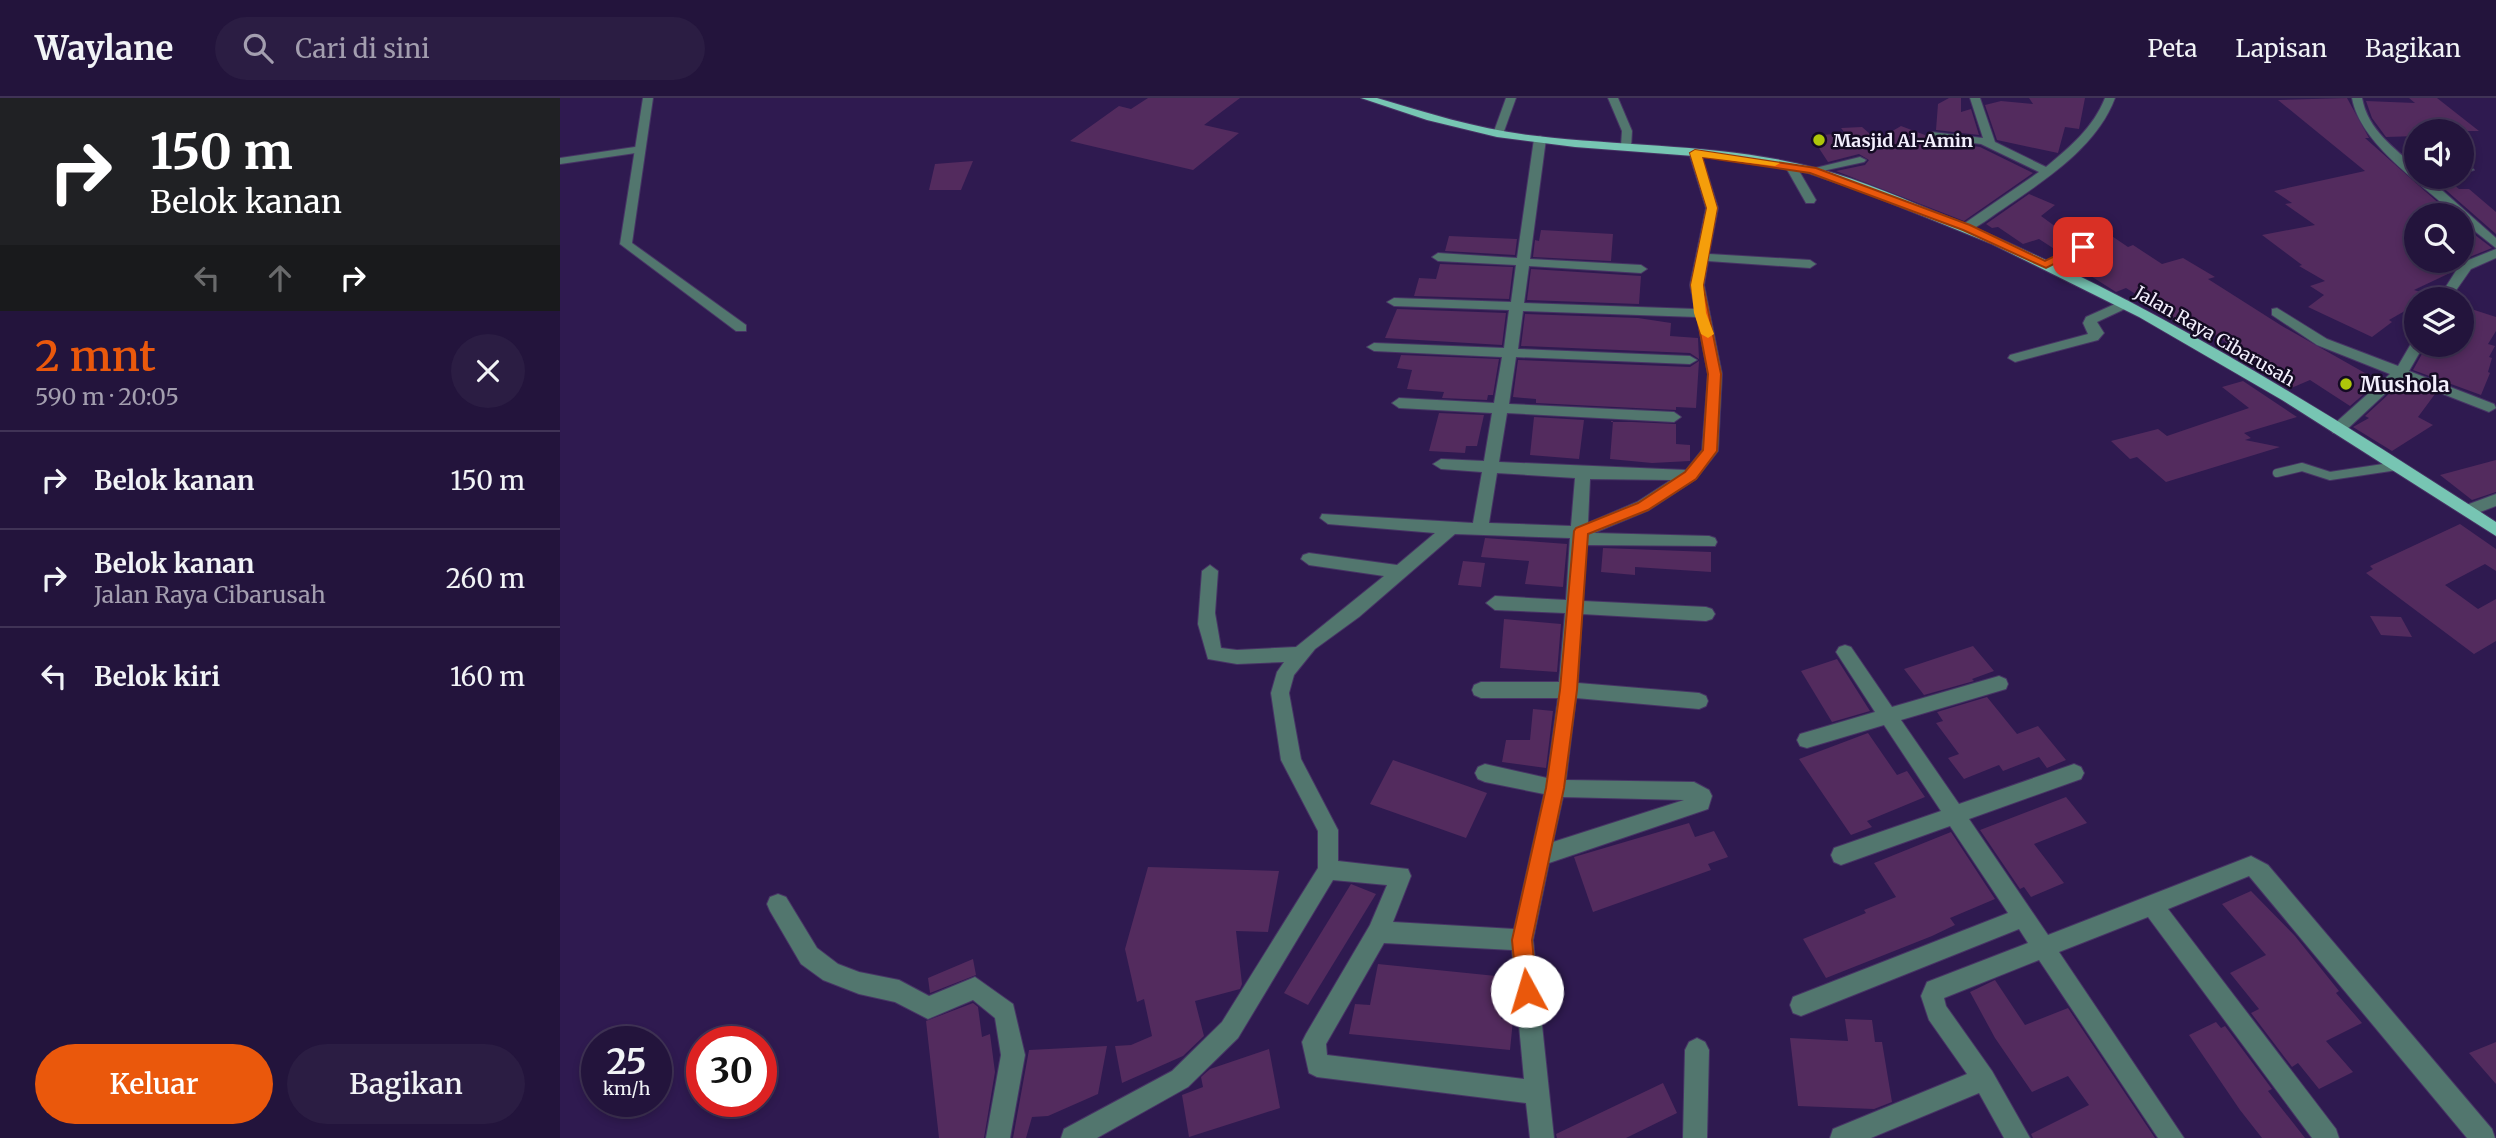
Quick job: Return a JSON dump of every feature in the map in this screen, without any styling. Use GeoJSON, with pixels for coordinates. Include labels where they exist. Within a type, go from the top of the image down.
{"type":"FeatureCollection","features":[{"type":"Feature","properties":{"kind":"main road","name":"Jalan Raya Cibarusah"},"geometry":{"type":"LineString","coordinates":[[1366,98],[1497,134],[1695,153],[1812,170],[1966,228],[2124,304],[2339,429],[2496,530]]}},
{"type":"Feature","properties":{"kind":"street"},"geometry":{"type":"LineString","coordinates":[[648,98],[626,244],[741,328]]}},
{"type":"Feature","properties":{"kind":"street"},"geometry":{"type":"LineString","coordinates":[[1497,134],[1511,98]]}},
{"type":"Feature","properties":{"kind":"street"},"geometry":{"type":"LineString","coordinates":[[1613,98],[1627,131],[1628,146]]}},
{"type":"Feature","properties":{"kind":"street"},"geometry":{"type":"LineString","coordinates":[[1975,98],[1990,143]]}},
{"type":"Feature","properties":{"kind":"street"},"geometry":{"type":"LineString","coordinates":[[1966,228],[2023,191],[2096,128],[2107,113],[2110,98]]}},
{"type":"Feature","properties":{"kind":"street"},"geometry":{"type":"LineString","coordinates":[[2357,98],[2361,116],[2374,134],[2404,161]]}},
{"type":"Feature","properties":{"kind":"street"},"geometry":{"type":"LineString","coordinates":[[1932,135],[1990,143],[2045,172]]}},
{"type":"Feature","properties":{"kind":"street"},"geometry":{"type":"LineString","coordinates":[[1480,529],[1510,353],[1540,139]]}},
{"type":"Feature","properties":{"kind":"street"},"geometry":{"type":"LineString","coordinates":[[1581,535],[1643,506],[1690,475],[1710,451],[1713,438],[1715,374],[1700,313],[1697,285],[1712,208],[1695,153]]}},
{"type":"Feature","properties":{"kind":"street"},"geometry":{"type":"LineString","coordinates":[[1812,170],[1860,160]]}},
{"type":"Feature","properties":{"kind":"street"},"geometry":{"type":"LineString","coordinates":[[1791,166],[1810,200]]}},
{"type":"Feature","properties":{"kind":"street"},"geometry":{"type":"LineString","coordinates":[[2435,189],[2496,244]]}},
{"type":"Feature","properties":{"kind":"street"},"geometry":{"type":"LineString","coordinates":[[2046,265],[2101,237]]}},
{"type":"Feature","properties":{"kind":"street"},"geometry":{"type":"LineString","coordinates":[[2452,287],[2466,266],[2496,253]]}},
{"type":"Feature","properties":{"kind":"street"},"geometry":{"type":"LineString","coordinates":[[1438,257],[1640,269]]}},
{"type":"Feature","properties":{"kind":"street"},"geometry":{"type":"LineString","coordinates":[[1702,257],[1810,264]]}},
{"type":"Feature","properties":{"kind":"street"},"geometry":{"type":"LineString","coordinates":[[1394,302],[1700,313]]}},
{"type":"Feature","properties":{"kind":"street"},"geometry":{"type":"LineString","coordinates":[[2015,358],[2093,337],[2096,333],[2090,324],[2091,320],[2124,304]]}},
{"type":"Feature","properties":{"kind":"street"},"geometry":{"type":"LineString","coordinates":[[2277,312],[2322,342],[2490,407]]}},
{"type":"Feature","properties":{"kind":"street"},"geometry":{"type":"LineString","coordinates":[[1374,347],[1690,360]]}},
{"type":"Feature","properties":{"kind":"street"},"geometry":{"type":"LineString","coordinates":[[2339,429],[2402,371],[2410,357]]}},
{"type":"Feature","properties":{"kind":"street"},"geometry":{"type":"LineString","coordinates":[[1399,403],[1674,417]]}},
{"type":"Feature","properties":{"kind":"street"},"geometry":{"type":"LineString","coordinates":[[1441,464],[1583,473],[1690,475]]}},
{"type":"Feature","properties":{"kind":"street"},"geometry":{"type":"LineString","coordinates":[[1542,1138],[1522,940],[1555,788],[1568,690],[1581,535],[1583,473]]}},
{"type":"Feature","properties":{"kind":"street"},"geometry":{"type":"LineString","coordinates":[[2467,511],[2496,500]]}},
{"type":"Feature","properties":{"kind":"street"},"geometry":{"type":"LineString","coordinates":[[1328,518],[1451,528],[1709,542]]}},
{"type":"Feature","properties":{"kind":"street"},"geometry":{"type":"LineString","coordinates":[[1073,1138],[1180,1079],[1230,1030],[1328,870],[1328,830],[1291,760],[1280,693],[1286,672],[1299,654],[1451,528]]}},
{"type":"Feature","properties":{"kind":"street"},"geometry":{"type":"LineString","coordinates":[[1309,559],[1401,572]]}},
{"type":"Feature","properties":{"kind":"street"},"geometry":{"type":"LineString","coordinates":[[1210,570],[1207,612],[1210,645],[1214,654],[1237,657],[1299,654]]}},
{"type":"Feature","properties":{"kind":"street"},"geometry":{"type":"LineString","coordinates":[[1495,603],[1706,614]]}},
{"type":"Feature","properties":{"kind":"street"},"geometry":{"type":"LineString","coordinates":[[1845,652],[2172,1138]]}},
{"type":"Feature","properties":{"kind":"street"},"geometry":{"type":"LineString","coordinates":[[1807,740],[1999,684]]}},
{"type":"Feature","properties":{"kind":"street"},"geometry":{"type":"LineString","coordinates":[[1481,690],[1568,690],[1699,701]]}},
{"type":"Feature","properties":{"kind":"street"},"geometry":{"type":"LineString","coordinates":[[1485,773],[1555,788],[1694,791],[1701,794],[1702,800],[1538,857]]}},
{"type":"Feature","properties":{"kind":"street"},"geometry":{"type":"LineString","coordinates":[[1841,855],[2074,773]]}},
{"type":"Feature","properties":{"kind":"street"},"geometry":{"type":"LineString","coordinates":[[2018,1138],[1984,1079],[1937,1012],[1932,996],[1942,986],[2153,906],[2248,866],[2257,869],[2483,1138]]}},
{"type":"Feature","properties":{"kind":"street"},"geometry":{"type":"LineString","coordinates":[[1328,870],[1401,876],[1378,932],[1314,1042],[1317,1065],[1538,1093]]}},
{"type":"Feature","properties":{"kind":"street"},"geometry":{"type":"LineString","coordinates":[[778,904],[809,956],[831,972],[859,983],[898,991],[928,1009],[975,988],[1005,1012],[1013,1055],[998,1138]]}},
{"type":"Feature","properties":{"kind":"street"},"geometry":{"type":"LineString","coordinates":[[2153,906],[2327,1138]]}},
{"type":"Feature","properties":{"kind":"street"},"geometry":{"type":"LineString","coordinates":[[1801,1005],[2024,917]]}},
{"type":"Feature","properties":{"kind":"street"},"geometry":{"type":"LineString","coordinates":[[1378,932],[1522,940]]}},
{"type":"Feature","properties":{"kind":"street"},"geometry":{"type":"LineString","coordinates":[[1694,1138],[1697,1049]]}},
{"type":"Feature","properties":{"kind":"street"},"geometry":{"type":"LineString","coordinates":[[1842,1138],[1984,1079]]}},
{"type":"Feature","properties":{"kind":"lane"},"geometry":{"type":"LineString","coordinates":[[560,161],[642,149]]}},
{"type":"Feature","properties":{"kind":"lane"},"geometry":{"type":"LineString","coordinates":[[2277,473],[2301,467],[2330,476],[2397,466]]}},
{"type":"Feature","properties":{"kind":"building"},"geometry":{"type":"Polygon","coordinates":[[[1148,98],[1240,98],[1204,125],[1239,133],[1193,170],[1070,141],[1119,106],[1131,109],[1148,98]]]}},
{"type":"Feature","properties":{"kind":"building"},"geometry":{"type":"Polygon","coordinates":[[[1949,98],[1961,98],[1961,112],[1971,109],[1979,135],[1936,130],[1938,104],[1949,98]]]}},
{"type":"Feature","properties":{"kind":"building"},"geometry":{"type":"Polygon","coordinates":[[[2029,98],[2085,98],[2079,129],[2065,127],[2058,153],[1997,140],[1985,105],[2001,101],[2033,104],[2029,98]]]}},
{"type":"Feature","properties":{"kind":"building"},"geometry":{"type":"Polygon","coordinates":[[[2347,98],[2369,138],[2365,138],[2404,173],[2404,189],[2423,189],[2438,203],[2404,203],[2404,273],[2450,273],[2420,287],[2404,287],[2404,311],[2389,320],[2392,322],[2372,337],[2308,307],[2324,295],[2310,286],[2325,281],[2299,266],[2302,265],[2262,235],[2315,225],[2285,204],[2292,203],[2274,191],[2365,171],[2278,100],[2347,98]]]}},
{"type":"Feature","properties":{"kind":"building"},"geometry":{"type":"Polygon","coordinates":[[[2409,98],[2437,98],[2464,119],[2404,119],[2404,136],[2386,137],[2372,118],[2366,101],[2415,103],[2409,98]]]}},
{"type":"Feature","properties":{"kind":"building"},"geometry":{"type":"Polygon","coordinates":[[[1901,126],[1925,135],[1928,140],[1980,147],[2033,173],[1964,221],[1836,171],[1865,165],[1869,160],[1859,154],[1828,162],[1811,136],[1845,133],[1841,128],[1862,127],[1877,140],[1901,126]]]}},
{"type":"Feature","properties":{"kind":"building"},"geometry":{"type":"Polygon","coordinates":[[[973,161],[961,190],[929,190],[935,164],[973,161]]]}},
{"type":"Feature","properties":{"kind":"building"},"geometry":{"type":"Polygon","coordinates":[[[2445,189],[2469,189],[2496,212],[2496,234],[2474,215],[2474,203],[2461,203],[2445,189]]]}},
{"type":"Feature","properties":{"kind":"building"},"geometry":{"type":"Polygon","coordinates":[[[2029,194],[2055,205],[2041,216],[2067,235],[2097,226],[2128,247],[2133,245],[2162,264],[2183,258],[2215,277],[2208,279],[2282,326],[2379,381],[2350,406],[2310,380],[2289,389],[2265,374],[2272,373],[2215,335],[2206,338],[2126,288],[2116,292],[2075,266],[2080,265],[2072,259],[2108,239],[2108,234],[2096,232],[2059,252],[2039,239],[2023,244],[1998,227],[1992,228],[1986,224],[2029,194]]]}},
{"type":"Feature","properties":{"kind":"building"},"geometry":{"type":"Polygon","coordinates":[[[1541,230],[1613,234],[1611,261],[1533,257],[1535,240],[1539,241],[1541,230]]]}},
{"type":"Feature","properties":{"kind":"building"},"geometry":{"type":"Polygon","coordinates":[[[2474,234],[2492,248],[2474,255],[2474,234]]]}},
{"type":"Feature","properties":{"kind":"building"},"geometry":{"type":"Polygon","coordinates":[[[1449,236],[1517,239],[1515,255],[1445,251],[1449,236]]]}},
{"type":"Feature","properties":{"kind":"building"},"geometry":{"type":"Polygon","coordinates":[[[1440,264],[1513,267],[1509,299],[1414,296],[1419,278],[1436,279],[1440,264]]]}},
{"type":"Feature","properties":{"kind":"building"},"geometry":{"type":"Polygon","coordinates":[[[1531,269],[1641,276],[1639,304],[1527,300],[1531,269]]]}},
{"type":"Feature","properties":{"kind":"building"},"geometry":{"type":"Polygon","coordinates":[[[1397,309],[1506,313],[1502,345],[1385,338],[1397,309]]]}},
{"type":"Feature","properties":{"kind":"building"},"geometry":{"type":"Polygon","coordinates":[[[2474,310],[2496,317],[2496,331],[2488,344],[2495,346],[2489,357],[2492,358],[2488,372],[2490,373],[2481,395],[2413,370],[2420,357],[2474,357],[2474,310]]]}},
{"type":"Feature","properties":{"kind":"building"},"geometry":{"type":"Polygon","coordinates":[[[1525,314],[1638,318],[1671,323],[1670,336],[1698,338],[1699,359],[1690,353],[1521,346],[1525,314]]]}},
{"type":"Feature","properties":{"kind":"building"},"geometry":{"type":"Polygon","coordinates":[[[1401,355],[1499,359],[1493,395],[1488,395],[1487,400],[1442,398],[1444,392],[1407,389],[1412,370],[1397,368],[1401,355]]]}},
{"type":"Feature","properties":{"kind":"building"},"geometry":{"type":"Polygon","coordinates":[[[1518,360],[1690,367],[1699,361],[1696,408],[1676,407],[1676,410],[1536,403],[1536,399],[1513,397],[1518,360]]]}},
{"type":"Feature","properties":{"kind":"building"},"geometry":{"type":"Polygon","coordinates":[[[2243,381],[2297,417],[2244,433],[2251,438],[2245,440],[2280,447],[2166,482],[2137,457],[2130,459],[2111,441],[2158,429],[2167,436],[2249,408],[2222,387],[2243,381]]]}},
{"type":"Feature","properties":{"kind":"building"},"geometry":{"type":"Polygon","coordinates":[[[2403,381],[2435,394],[2418,417],[2433,425],[2392,451],[2353,427],[2369,418],[2365,416],[2403,381]]]}},
{"type":"Feature","properties":{"kind":"building"},"geometry":{"type":"Polygon","coordinates":[[[1439,413],[1484,415],[1477,446],[1466,446],[1465,453],[1429,451],[1439,413]]]}},
{"type":"Feature","properties":{"kind":"building"},"geometry":{"type":"Polygon","coordinates":[[[1534,417],[1584,420],[1579,459],[1530,455],[1534,417]]]}},
{"type":"Feature","properties":{"kind":"building"},"geometry":{"type":"Polygon","coordinates":[[[1613,421],[1676,424],[1676,444],[1690,445],[1690,461],[1652,463],[1610,459],[1613,421]]]}},
{"type":"Feature","properties":{"kind":"building"},"geometry":{"type":"Polygon","coordinates":[[[2496,460],[2496,492],[2472,500],[2440,475],[2496,460]]]}},
{"type":"Feature","properties":{"kind":"building"},"geometry":{"type":"Polygon","coordinates":[[[2460,524],[2496,549],[2496,571],[2485,564],[2445,585],[2478,609],[2496,599],[2496,641],[2474,654],[2366,573],[2373,569],[2370,566],[2460,524]]]}},
{"type":"Feature","properties":{"kind":"building"},"geometry":{"type":"Polygon","coordinates":[[[1485,538],[1567,544],[1563,587],[1525,584],[1529,561],[1481,557],[1485,538]]]}},
{"type":"Feature","properties":{"kind":"building"},"geometry":{"type":"Polygon","coordinates":[[[1603,548],[1711,552],[1711,572],[1635,567],[1635,575],[1601,572],[1603,548]]]}},
{"type":"Feature","properties":{"kind":"building"},"geometry":{"type":"Polygon","coordinates":[[[1463,561],[1485,563],[1481,587],[1458,585],[1463,561]]]}},
{"type":"Feature","properties":{"kind":"building"},"geometry":{"type":"Polygon","coordinates":[[[2370,616],[2401,617],[2412,637],[2381,635],[2370,616]]]}},
{"type":"Feature","properties":{"kind":"building"},"geometry":{"type":"Polygon","coordinates":[[[1504,619],[1561,624],[1557,672],[1500,668],[1504,619]]]}},
{"type":"Feature","properties":{"kind":"building"},"geometry":{"type":"Polygon","coordinates":[[[1973,646],[1994,671],[1972,679],[1974,681],[1924,695],[1904,669],[1973,646]]]}},
{"type":"Feature","properties":{"kind":"building"},"geometry":{"type":"Polygon","coordinates":[[[1837,659],[1870,711],[1832,722],[1801,671],[1837,659]]]}},
{"type":"Feature","properties":{"kind":"building"},"geometry":{"type":"Polygon","coordinates":[[[1987,697],[2017,734],[2038,726],[2066,760],[2047,768],[2039,757],[2003,771],[1999,765],[1964,779],[1948,758],[1959,754],[1936,723],[1943,721],[1937,712],[1987,697]]]}},
{"type":"Feature","properties":{"kind":"building"},"geometry":{"type":"Polygon","coordinates":[[[1533,709],[1553,711],[1546,768],[1502,762],[1506,740],[1530,740],[1533,709]]]}},
{"type":"Feature","properties":{"kind":"building"},"geometry":{"type":"Polygon","coordinates":[[[1868,733],[1897,775],[1907,771],[1925,797],[1867,821],[1872,827],[1851,835],[1799,759],[1868,733]]]}},
{"type":"Feature","properties":{"kind":"building"},"geometry":{"type":"Polygon","coordinates":[[[1393,760],[1487,793],[1466,838],[1370,804],[1393,760]]]}},
{"type":"Feature","properties":{"kind":"building"},"geometry":{"type":"Polygon","coordinates":[[[2066,797],[2087,823],[2034,844],[2064,883],[2031,897],[2024,887],[2020,889],[1980,830],[2066,797]]]}},
{"type":"Feature","properties":{"kind":"building"},"geometry":{"type":"Polygon","coordinates":[[[1689,823],[1695,837],[1714,831],[1728,857],[1708,864],[1711,870],[1593,912],[1574,857],[1689,823]]]}},
{"type":"Feature","properties":{"kind":"building"},"geometry":{"type":"Polygon","coordinates":[[[1951,832],[1995,899],[1950,918],[1955,925],[1932,936],[1826,978],[1803,939],[1866,913],[1864,910],[1896,897],[1874,863],[1951,832]]]}},
{"type":"Feature","properties":{"kind":"building"},"geometry":{"type":"Polygon","coordinates":[[[1148,867],[1279,871],[1268,932],[1236,931],[1242,984],[1240,989],[1195,1001],[1204,1036],[1183,1056],[1122,1083],[1115,1046],[1131,1045],[1152,1036],[1144,999],[1137,1002],[1125,949],[1148,867]]]}},
{"type":"Feature","properties":{"kind":"building"},"geometry":{"type":"Polygon","coordinates":[[[1351,884],[1376,894],[1308,1005],[1284,993],[1351,884]]]}},
{"type":"Feature","properties":{"kind":"building"},"geometry":{"type":"Polygon","coordinates":[[[2251,891],[2295,936],[2339,991],[2336,993],[2362,1023],[2326,1041],[2353,1072],[2319,1089],[2298,1063],[2292,1067],[2251,1013],[2259,1009],[2230,973],[2266,955],[2222,904],[2251,891]]]}},
{"type":"Feature","properties":{"kind":"building"},"geometry":{"type":"Polygon","coordinates":[[[973,959],[976,975],[930,993],[928,978],[973,959]]]}},
{"type":"Feature","properties":{"kind":"building"},"geometry":{"type":"Polygon","coordinates":[[[1378,964],[1506,977],[1501,1019],[1513,1020],[1510,1050],[1349,1034],[1355,1004],[1370,1005],[1378,964]]]}},
{"type":"Feature","properties":{"kind":"building"},"geometry":{"type":"Polygon","coordinates":[[[1995,980],[2025,1025],[2068,1008],[2155,1138],[2033,1138],[2031,1134],[2089,1105],[2068,1076],[2032,1092],[1995,1038],[1970,992],[1995,980]]]}},
{"type":"Feature","properties":{"kind":"building"},"geometry":{"type":"Polygon","coordinates":[[[973,1003],[978,1007],[982,1037],[990,1034],[995,1072],[984,1138],[939,1138],[926,1021],[973,1003]]]}},
{"type":"Feature","properties":{"kind":"building"},"geometry":{"type":"Polygon","coordinates":[[[1845,1019],[1872,1020],[1875,1042],[1882,1042],[1892,1102],[1874,1109],[1798,1106],[1790,1038],[1848,1041],[1845,1019]]]}},
{"type":"Feature","properties":{"kind":"building"},"geometry":{"type":"Polygon","coordinates":[[[2216,1022],[2221,1028],[2225,1026],[2272,1089],[2268,1091],[2305,1138],[2262,1138],[2240,1110],[2189,1035],[2216,1022]]]}},
{"type":"Feature","properties":{"kind":"building"},"geometry":{"type":"Polygon","coordinates":[[[2496,1042],[2496,1084],[2469,1053],[2496,1042]]]}},
{"type":"Feature","properties":{"kind":"building"},"geometry":{"type":"Polygon","coordinates":[[[1107,1046],[1098,1094],[1048,1116],[1032,1117],[1026,1138],[1013,1138],[1029,1050],[1107,1046]]]}},
{"type":"Feature","properties":{"kind":"building"},"geometry":{"type":"Polygon","coordinates":[[[1269,1049],[1280,1108],[1189,1137],[1182,1095],[1203,1087],[1201,1077],[1210,1069],[1269,1049]]]}},
{"type":"Feature","properties":{"kind":"building"},"geometry":{"type":"Polygon","coordinates":[[[1663,1083],[1677,1113],[1626,1138],[1557,1138],[1556,1134],[1663,1083]]]}},
{"type":"Feature","properties":{"kind":"slow traffic"},"geometry":{"type":"LineString","coordinates":[[1708,334],[1700,313],[1697,285],[1712,208],[1695,153],[1775,163]]}},
{"type":"Feature","properties":{"kind":"place","name":"Masjid Al-Amin"},"geometry":{"type":"Point","coordinates":[1819,140]}},
{"type":"Feature","properties":{"kind":"place","name":"Mushola"},"geometry":{"type":"Point","coordinates":[2346,384]}},
{"type":"Feature","properties":{"kind":"route"},"geometry":{"type":"LineString","coordinates":[[1527,991],[1522,940],[1555,788],[1568,690],[1581,531],[1643,506],[1662,495],[1690,475],[1710,451],[1713,438],[1711,419],[1715,374],[1709,338],[1700,313],[1697,285],[1712,208],[1695,153],[1745,158],[1812,170],[1966,228],[2046,265],[2083,247]]}}]}
